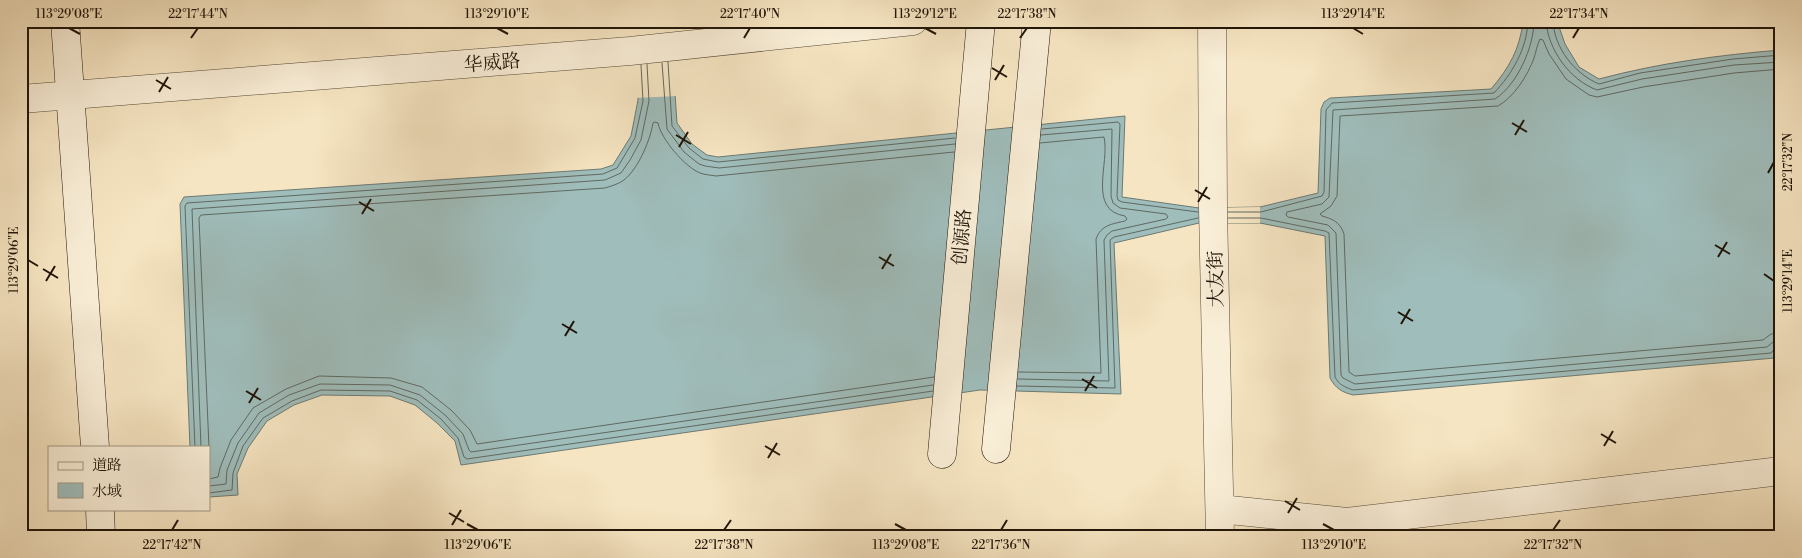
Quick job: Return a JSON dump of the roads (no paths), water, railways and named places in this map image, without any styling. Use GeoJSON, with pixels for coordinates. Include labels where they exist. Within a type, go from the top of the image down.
{"type":"FeatureCollection","features":[{"type":"Feature","properties":{"kind":"street"},"geometry":{"type":"LineString","coordinates":[[65,21],[95,446]]}},
{"type":"Feature","properties":{"kind":"street","name":"华威路"},"geometry":{"type":"LineString","coordinates":[[21,99],[630,51],[913,21]]}},
{"type":"Feature","properties":{"kind":"street","name":"创源路"},"geometry":{"type":"LineString","coordinates":[[942,454],[981,21]]}},
{"type":"Feature","properties":{"kind":"street"},"geometry":{"type":"LineString","coordinates":[[996,449],[1038,21]]}},
{"type":"Feature","properties":{"kind":"street","name":"大友街"},"geometry":{"type":"LineString","coordinates":[[1212,21],[1213,208],[1220,537]]}},
{"type":"Feature","properties":{"kind":"street"},"geometry":{"type":"LineString","coordinates":[[1220,509],[1347,522],[1781,470]]}},
{"type":"Feature","properties":{"kind":"street"},"geometry":{"type":"LineString","coordinates":[[100,510],[102,537]]}},
{"type":"Feature","properties":{"kind":"water"},"geometry":{"type":"Polygon","coordinates":[[[1523,21],[1557,21],[1565,44],[1579,67],[1599,79],[1689,60],[1781,50],[1781,348],[1775,358],[1353,395],[1340,390],[1330,378],[1325,236],[1260,223],[1199,223],[1114,243],[1121,394],[980,390],[461,465],[455,441],[415,405],[390,396],[322,395],[294,405],[267,421],[248,448],[237,474],[238,495],[210,497],[210,446],[190,446],[180,204],[184,197],[601,169],[613,165],[631,136],[638,100],[635,50],[675,94],[677,123],[692,144],[707,155],[718,157],[1125,116],[1122,197],[1199,208],[1260,207],[1318,193],[1321,109],[1324,102],[1330,98],[1491,89],[1513,58],[1522,31],[1523,21]]]}}]}
